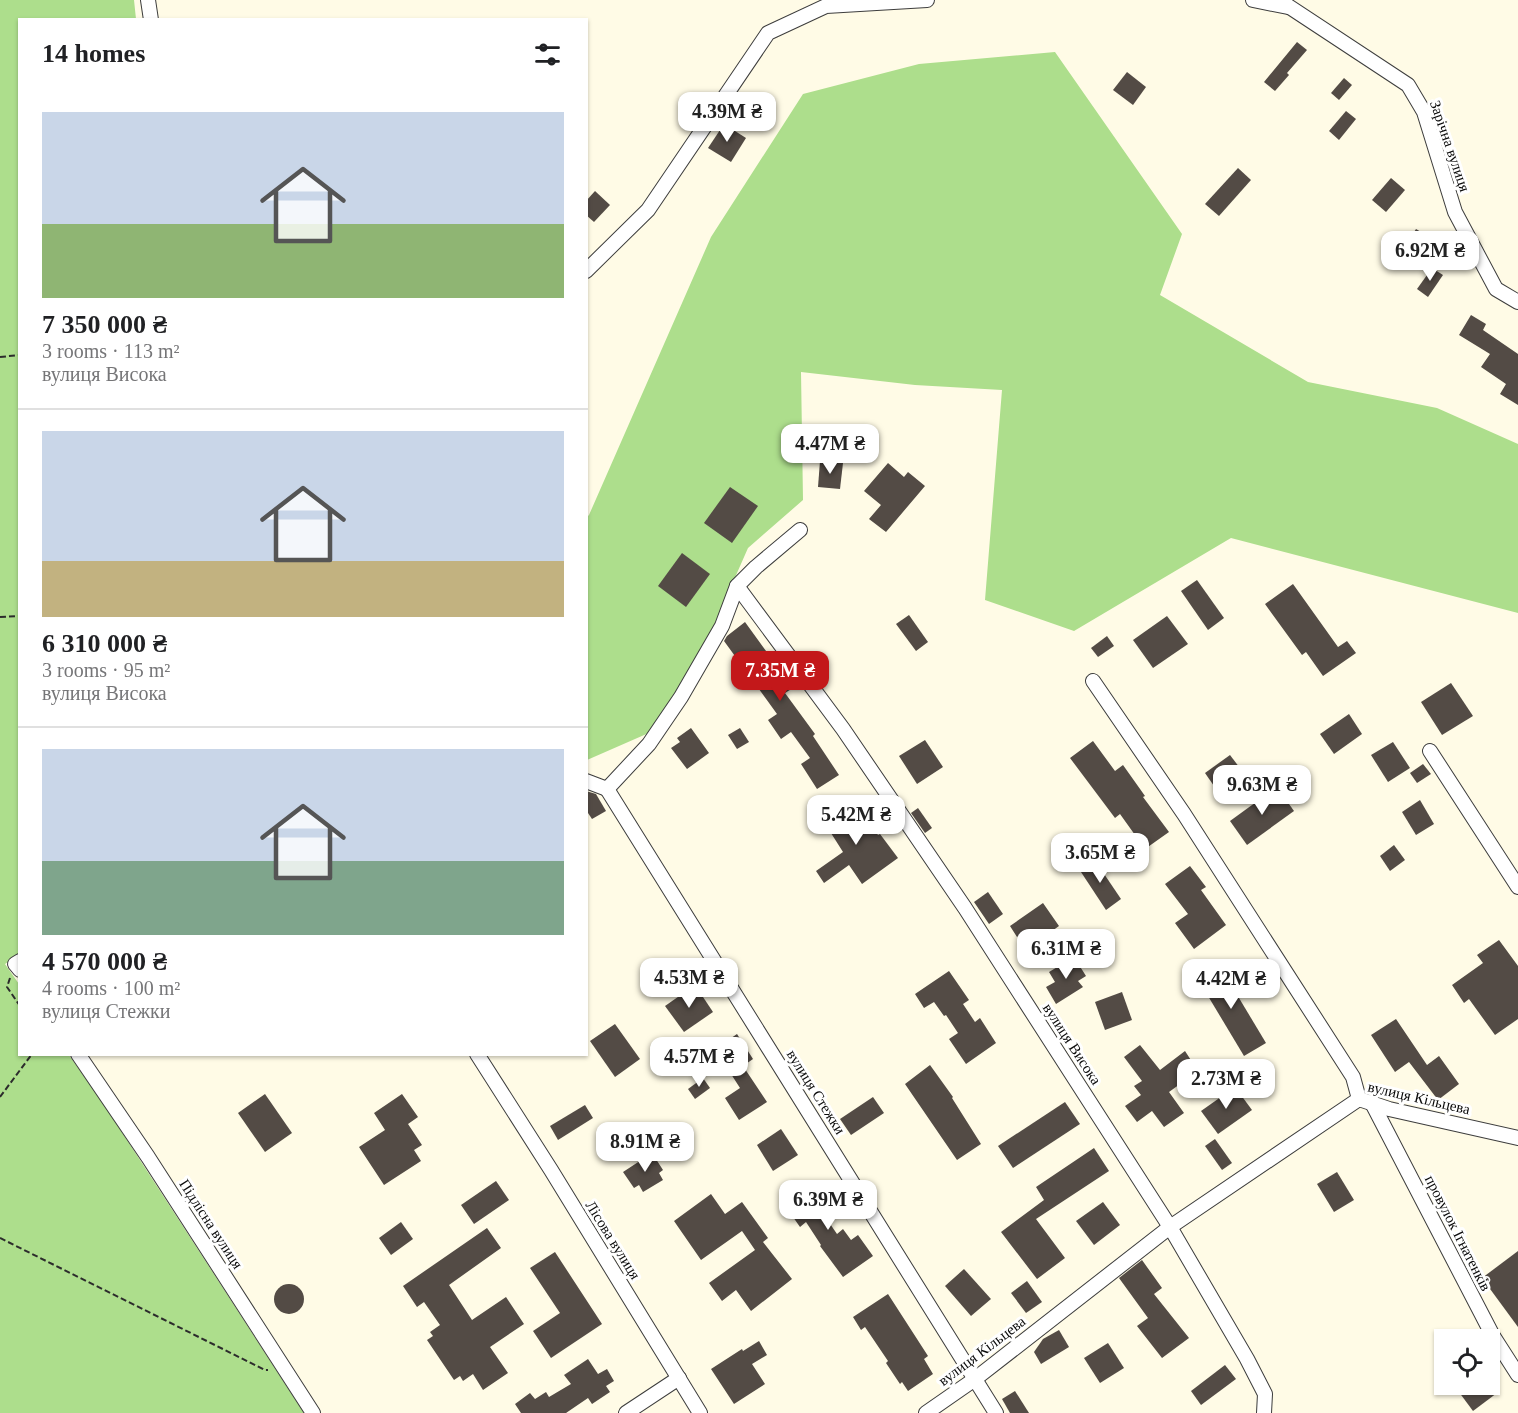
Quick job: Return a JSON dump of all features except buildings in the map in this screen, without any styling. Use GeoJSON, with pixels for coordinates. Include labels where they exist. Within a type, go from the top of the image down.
{"type":"FeatureCollection","features":[{"type":"Feature","properties":{"kind":"street"},"geometry":{"type":"LineString","coordinates":[[148,0],[151,18]]}},
{"type":"Feature","properties":{"kind":"street"},"geometry":{"type":"LineString","coordinates":[[588,269],[648,210],[768,33],[826,6],[927,0]]}},
{"type":"Feature","properties":{"kind":"street"},"geometry":{"type":"LineString","coordinates":[[1253,0],[1284,4]]}},
{"type":"Feature","properties":{"kind":"street","name":"Зарічна вулиця"},"geometry":{"type":"LineString","coordinates":[[1284,4],[1408,85],[1424,112],[1455,212],[1496,289],[1518,302]]}},
{"type":"Feature","properties":{"kind":"street"},"geometry":{"type":"LineString","coordinates":[[588,782],[607,789],[649,744],[681,697],[722,626],[737,586],[800,530]]}},
{"type":"Feature","properties":{"kind":"street","name":"вулиця Висока"},"geometry":{"type":"LineString","coordinates":[[737,586],[843,729],[965,908],[1170,1227]]}},
{"type":"Feature","properties":{"kind":"street"},"geometry":{"type":"LineString","coordinates":[[1093,681],[1184,814],[1353,1077],[1359,1099]]}},
{"type":"Feature","properties":{"kind":"street"},"geometry":{"type":"LineString","coordinates":[[1430,750],[1518,886]]}},
{"type":"Feature","properties":{"kind":"street","name":"вулиця Стежки"},"geometry":{"type":"LineString","coordinates":[[607,789],[996,1413]]}},
{"type":"Feature","properties":{"kind":"street","name":"Підлісна вулиця"},"geometry":{"type":"LineString","coordinates":[[79,1056],[148,1157],[313,1413]]}},
{"type":"Feature","properties":{"kind":"street","name":"Лісова вулиця"},"geometry":{"type":"LineString","coordinates":[[478,1056],[700,1413]]}},
{"type":"Feature","properties":{"kind":"street","name":"вулиця Кільцева"},"geometry":{"type":"LineString","coordinates":[[926,1413],[975,1378],[1170,1227],[1359,1099],[1518,1138]]}},
{"type":"Feature","properties":{"kind":"street","name":"провулок Ігнатенків"},"geometry":{"type":"LineString","coordinates":[[1373,1104],[1493,1336],[1518,1375]]}},
{"type":"Feature","properties":{"kind":"street"},"geometry":{"type":"LineString","coordinates":[[1170,1227],[1265,1394],[1264,1413]]}},
{"type":"Feature","properties":{"kind":"street"},"geometry":{"type":"LineString","coordinates":[[626,1413],[679,1378]]}},
{"type":"Feature","properties":{"kind":"path"},"geometry":{"type":"LineString","coordinates":[[0,357],[18,355]]}},
{"type":"Feature","properties":{"kind":"path"},"geometry":{"type":"LineString","coordinates":[[0,617],[18,616]]}},
{"type":"Feature","properties":{"kind":"path"},"geometry":{"type":"LineString","coordinates":[[18,965],[7,987],[18,1003]]}},
{"type":"Feature","properties":{"kind":"path"},"geometry":{"type":"LineString","coordinates":[[0,1097],[31,1056]]}},
{"type":"Feature","properties":{"kind":"path"},"geometry":{"type":"LineString","coordinates":[[0,1238],[265,1370],[286,1370]]}},
{"type":"Feature","properties":{"kind":"green space"},"geometry":{"type":"Polygon","coordinates":[[[0,0],[134,0],[136,18],[18,18],[18,955],[5,964],[18,983],[18,1056],[70,1056],[103,1103],[304,1413],[0,1413],[0,0]]]}},
{"type":"Feature","properties":{"kind":"green space"},"geometry":{"type":"Polygon","coordinates":[[[1055,52],[1182,234],[1160,295],[1308,382],[1437,408],[1518,444],[1518,613],[1231,538],[1074,631],[985,600],[1002,390],[915,385],[801,372],[803,500],[748,548],[700,657],[651,732],[588,760],[588,516],[711,237],[803,94],[919,64],[1055,52]]]}}]}
